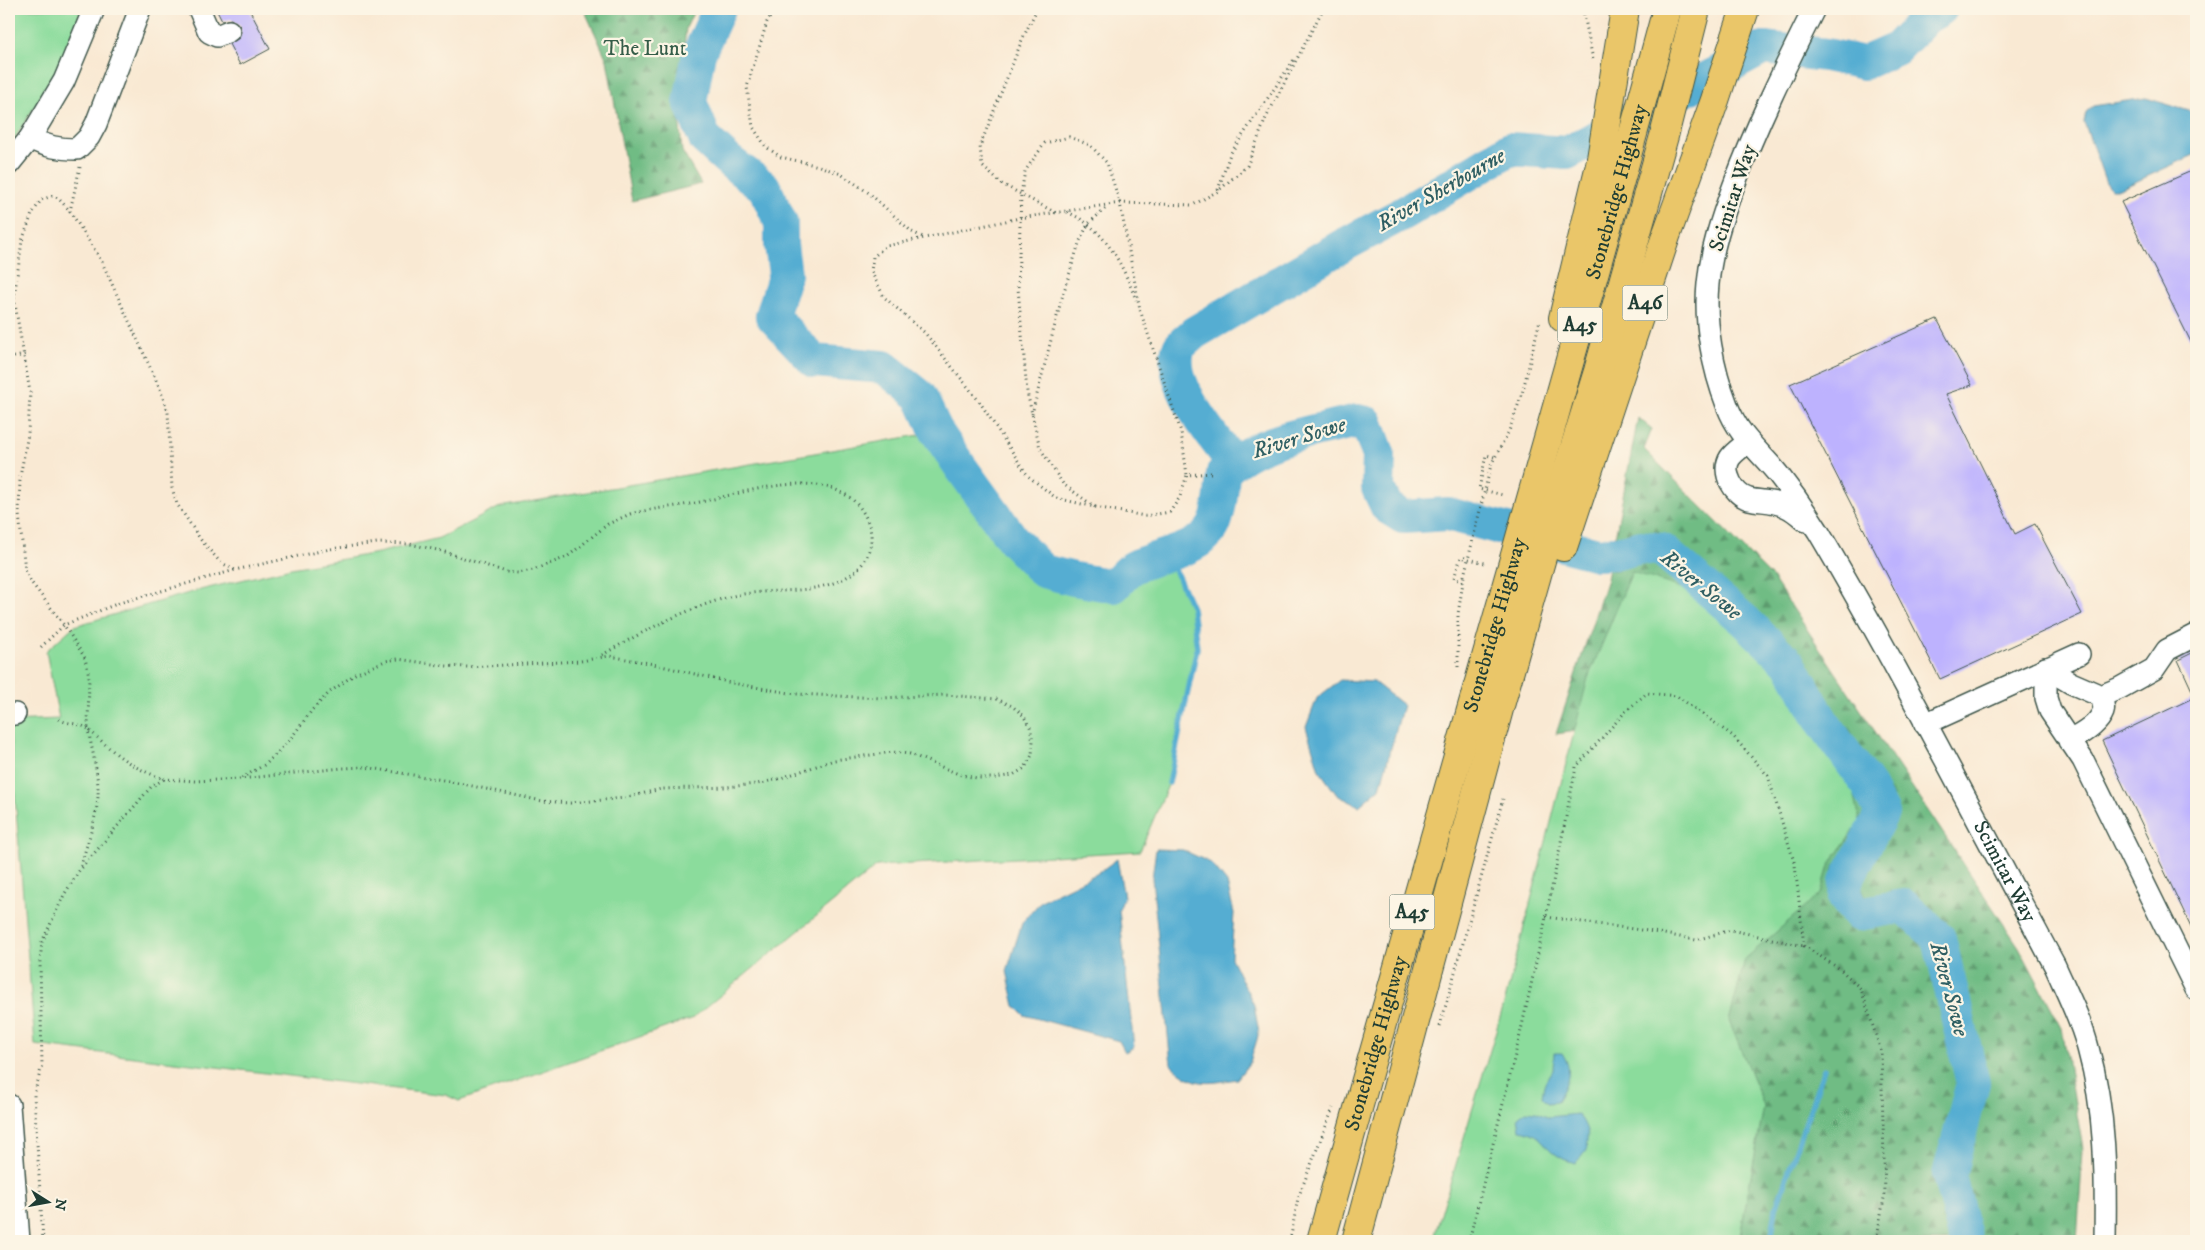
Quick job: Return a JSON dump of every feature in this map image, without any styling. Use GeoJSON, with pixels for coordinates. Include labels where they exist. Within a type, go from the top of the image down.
{"type":"FeatureCollection","features":[{"type":"Feature","properties":{"kind":"highway"},"geometry":{"type":"LineString","coordinates":[[1519,492],[1600,165],[1626,9]]}},
{"type":"Feature","properties":{"kind":"highway","name":"Stonebridge Highway"},"geometry":{"type":"LineString","coordinates":[[1321,1241],[1409,924],[1508,585],[1519,492],[1627,157],[1666,9]]}},
{"type":"Feature","properties":{"kind":"highway","name":"Stonebridge Highway"},"geometry":{"type":"LineString","coordinates":[[1356,1241],[1499,709],[1544,582],[1567,506],[1598,371],[1664,136],[1696,9]]}},
{"type":"Feature","properties":{"kind":"highway","name":"A46"},"geometry":{"type":"LineString","coordinates":[[1567,506],[1715,100],[1745,9]]}},
{"type":"Feature","properties":{"kind":"street"},"geometry":{"type":"LineString","coordinates":[[9,164],[30,138],[64,81],[94,9]]}},
{"type":"Feature","properties":{"kind":"street"},"geometry":{"type":"LineString","coordinates":[[30,138],[59,149],[78,149],[89,137],[96,124],[140,9]]}},
{"type":"Feature","properties":{"kind":"street"},"geometry":{"type":"LineString","coordinates":[[199,9],[210,32],[217,36],[229,32]]}},
{"type":"Feature","properties":{"kind":"street","name":"Scimitar Way"},"geometry":{"type":"LineString","coordinates":[[1814,9],[1752,139],[1719,227],[1708,284],[1708,322],[1712,352],[1721,389],[1731,415],[1748,442],[1777,472],[1816,528],[1925,724],[2055,966],[2088,1046],[2102,1120],[2106,1164],[2105,1241]]}},
{"type":"Feature","properties":{"kind":"street","name":"Scimitar Way"},"geometry":{"type":"LineString","coordinates":[[1748,442],[1730,458],[1728,464],[1730,482],[1735,491],[1749,499],[1765,500],[1788,507],[1816,528]]}},
{"type":"Feature","properties":{"kind":"street"},"geometry":{"type":"LineString","coordinates":[[2046,668],[2071,683],[2101,696],[2120,688],[2154,668],[2167,650],[2196,634]]}},
{"type":"Feature","properties":{"kind":"street"},"geometry":{"type":"LineString","coordinates":[[1925,724],[2079,654]]}},
{"type":"Feature","properties":{"kind":"street"},"geometry":{"type":"LineString","coordinates":[[2046,668],[2046,698],[2050,711],[2083,760],[2196,989]]}},
{"type":"Feature","properties":{"kind":"street"},"geometry":{"type":"LineString","coordinates":[[2069,741],[2085,733],[2103,713],[2104,706],[2101,696]]}},
{"type":"Feature","properties":{"kind":"street"},"geometry":{"type":"LineString","coordinates":[[9,1104],[19,1241]]}},
{"type":"Feature","properties":{"kind":"path"},"geometry":{"type":"LineString","coordinates":[[775,9],[767,22],[747,87],[753,127],[766,147],[780,157],[819,166],[841,174],[869,193],[917,236],[926,239]]}},
{"type":"Feature","properties":{"kind":"path"},"geometry":{"type":"LineString","coordinates":[[1037,9],[1022,40],[980,146],[982,166],[1002,184],[1056,213]]}},
{"type":"Feature","properties":{"kind":"path"},"geometry":{"type":"LineString","coordinates":[[1066,211],[1078,216],[1099,233],[1112,249],[1125,269],[1140,310],[1181,432],[1187,475],[1180,497],[1170,512],[1145,516],[1056,498],[1028,476],[980,400],[925,332],[884,297],[871,271],[873,257],[886,246],[1020,218],[1056,213],[1066,211],[1120,203],[1193,205],[1218,191],[1247,166],[1266,118],[1322,9]]}},
{"type":"Feature","properties":{"kind":"path"},"geometry":{"type":"LineString","coordinates":[[1583,9],[1593,60],[1592,70]]}},
{"type":"Feature","properties":{"kind":"path"},"geometry":{"type":"LineString","coordinates":[[1218,191],[1230,154],[1306,40]]}},
{"type":"Feature","properties":{"kind":"path"},"geometry":{"type":"LineString","coordinates":[[1094,507],[1063,484],[1040,448],[1027,392],[1018,288],[1021,194],[1025,171],[1045,143],[1069,137],[1090,145],[1107,163],[1120,203],[1140,310]]}},
{"type":"Feature","properties":{"kind":"path"},"geometry":{"type":"LineString","coordinates":[[70,212],[80,170]]}},
{"type":"Feature","properties":{"kind":"path"},"geometry":{"type":"LineString","coordinates":[[79,871],[98,796],[88,728],[89,676],[85,658],[25,570],[19,514],[20,477],[28,434],[30,392],[14,298],[22,242],[32,214],[41,200],[52,196],[58,198],[70,212],[101,260],[168,412],[172,488],[177,504],[201,540],[220,562],[235,570]]}},
{"type":"Feature","properties":{"kind":"path"},"geometry":{"type":"LineString","coordinates":[[1032,414],[1061,301],[1079,243],[1088,224],[1108,205]]}},
{"type":"Feature","properties":{"kind":"path"},"geometry":{"type":"LineString","coordinates":[[1457,670],[1459,653],[1458,614],[1464,576],[1491,465],[1509,431],[1519,403],[1541,318]]}},
{"type":"Feature","properties":{"kind":"path"},"geometry":{"type":"LineString","coordinates":[[9,358],[25,355]]}},
{"type":"Feature","properties":{"kind":"path"},"geometry":{"type":"LineString","coordinates":[[1494,457],[1486,455],[1478,489],[1519,492]]}},
{"type":"Feature","properties":{"kind":"path"},"geometry":{"type":"LineString","coordinates":[[1187,475],[1211,473]]}},
{"type":"Feature","properties":{"kind":"path"},"geometry":{"type":"LineString","coordinates":[[41,647],[64,625],[119,603],[235,570],[330,550],[376,543],[410,544],[434,549],[506,572],[518,573],[533,570],[567,557],[608,524],[630,514],[784,486],[818,485],[840,491],[850,498],[866,517],[871,541],[868,552],[862,564],[847,577],[825,586],[807,590],[745,594],[729,597],[683,614],[600,657]]}},
{"type":"Feature","properties":{"kind":"path"},"geometry":{"type":"LineString","coordinates":[[1463,582],[1454,578],[1460,557],[1485,563]]}},
{"type":"Feature","properties":{"kind":"path"},"geometry":{"type":"LineString","coordinates":[[59,719],[62,722],[82,724],[121,759],[138,770],[164,779],[195,781],[240,779],[342,768],[365,768],[430,778],[518,796],[570,803],[617,799],[661,789],[757,784],[834,760],[893,752],[910,754],[961,775],[977,778],[995,778],[1013,774],[1025,768],[1032,755],[1033,741],[1030,727],[1023,715],[1012,706],[997,699],[945,695],[881,698],[795,694],[732,684],[620,657],[600,657],[572,662],[469,667],[446,666],[398,659],[385,661],[355,674],[330,692],[312,709],[288,742],[266,764],[240,779]]}},
{"type":"Feature","properties":{"kind":"path"},"geometry":{"type":"LineString","coordinates":[[1469,1241],[1520,1035],[1576,767],[1626,711],[1647,693],[1677,696],[1733,736],[1768,776],[1795,865],[1804,946]]}},
{"type":"Feature","properties":{"kind":"path"},"geometry":{"type":"LineString","coordinates":[[42,1241],[34,1095],[42,1065],[40,962],[42,942],[64,895],[79,871],[151,787],[164,779]]}},
{"type":"Feature","properties":{"kind":"path"},"geometry":{"type":"LineString","coordinates":[[1439,1027],[1503,799]]}},
{"type":"Feature","properties":{"kind":"path"},"geometry":{"type":"LineString","coordinates":[[1546,917],[1648,931],[1696,940],[1731,930],[1804,946],[1840,968],[1861,989],[1881,1051],[1885,1193],[1876,1241]]}},
{"type":"Feature","properties":{"kind":"path"},"geometry":{"type":"LineString","coordinates":[[1290,1241],[1298,1198],[1336,1100]]}},
{"type":"Feature","properties":{"kind":"green space"},"geometry":{"type":"Polygon","coordinates":[[[9,9],[82,9],[60,67],[9,147],[9,9]]]}},
{"type":"Feature","properties":{"kind":"green space","name":"The Lunt"},"geometry":{"type":"Polygon","coordinates":[[[584,9],[695,9],[686,28],[678,103],[682,151],[701,184],[632,201],[607,60],[584,9]]]}},
{"type":"Feature","properties":{"kind":"green space"},"geometry":{"type":"Polygon","coordinates":[[[1638,418],[1652,429],[1644,449],[1772,577],[2019,947],[2062,1028],[2083,1149],[2077,1241],[1739,1241],[1764,1106],[1729,1021],[1745,959],[1821,893],[1829,866],[1860,821],[1815,728],[1781,672],[1632,572],[1588,678],[1576,731],[1556,734],[1607,579],[1638,418]]]}},
{"type":"Feature","properties":{"kind":"green space"},"geometry":{"type":"Polygon","coordinates":[[[937,432],[1014,541],[1043,571],[1114,586],[1133,568],[1169,556],[1192,608],[1197,648],[1169,783],[1140,851],[877,866],[693,1018],[459,1101],[446,1095],[35,1045],[9,721],[59,719],[46,651],[74,626],[196,591],[291,568],[378,553],[439,538],[500,507],[937,432]]]}},
{"type":"Feature","properties":{"kind":"green space"},"geometry":{"type":"Polygon","coordinates":[[[1632,572],[1684,589],[1781,672],[1853,787],[1860,821],[1829,866],[1821,893],[1745,959],[1729,1021],[1764,1106],[1739,1241],[1433,1241],[1506,997],[1588,678],[1632,572]]]}},
{"type":"Feature","properties":{"kind":"water"},"geometry":{"type":"Polygon","coordinates":[[[2146,98],[2196,113],[2196,154],[2120,189],[2112,189],[2106,183],[2084,122],[2086,112],[2093,106],[2146,98]]]}},
{"type":"Feature","properties":{"kind":"water"},"geometry":{"type":"Polygon","coordinates":[[[1340,680],[1374,682],[1403,705],[1380,788],[1359,806],[1337,795],[1319,770],[1306,727],[1317,698],[1340,680]]]}},
{"type":"Feature","properties":{"kind":"water"},"geometry":{"type":"Polygon","coordinates":[[[1156,849],[1183,850],[1211,863],[1227,883],[1234,913],[1231,958],[1254,1005],[1259,1033],[1250,1062],[1237,1079],[1209,1083],[1201,1082],[1187,1077],[1171,1065],[1152,878],[1156,849]]]}},
{"type":"Feature","properties":{"kind":"water"},"geometry":{"type":"Polygon","coordinates":[[[1117,859],[1124,897],[1119,910],[1134,1047],[1125,1052],[1119,1041],[1024,1015],[1015,1006],[1007,971],[1022,923],[1041,901],[1098,873],[1117,859]]]}},
{"type":"Feature","properties":{"kind":"water"},"geometry":{"type":"Polygon","coordinates":[[[1554,1053],[1562,1053],[1569,1072],[1557,1102],[1548,1103],[1542,1097],[1544,1085],[1553,1070],[1554,1053]]]}},
{"type":"Feature","properties":{"kind":"water"},"geometry":{"type":"Polygon","coordinates":[[[1526,1111],[1536,1112],[1547,1117],[1578,1114],[1588,1133],[1587,1145],[1581,1157],[1575,1163],[1563,1159],[1554,1153],[1539,1137],[1520,1130],[1518,1117],[1526,1111]]]}},
{"type":"Feature","properties":{"kind":"building"},"geometry":{"type":"Polygon","coordinates":[[[216,9],[249,9],[270,49],[240,65],[229,44],[239,38],[240,26],[231,19],[222,21],[216,9]]]}},
{"type":"Feature","properties":{"kind":"building"},"geometry":{"type":"Polygon","coordinates":[[[2196,169],[2196,352],[2121,202],[2196,169]]]}},
{"type":"Feature","properties":{"kind":"building"},"geometry":{"type":"Polygon","coordinates":[[[1937,319],[1972,385],[1946,394],[2015,534],[2035,524],[2082,614],[1940,679],[1790,384],[1937,319]]]}},
{"type":"Feature","properties":{"kind":"building"},"geometry":{"type":"Polygon","coordinates":[[[2196,651],[2196,937],[2102,741],[2195,697],[2178,660],[2196,651]]]}},
{"type":"Feature","properties":{"kind":"waterway","name":"River Sowe"},"geometry":{"type":"LineString","coordinates":[[719,9],[699,53],[690,102],[705,139],[729,161],[764,187],[781,223],[781,245],[785,274],[772,316],[814,361],[884,367],[920,396],[937,432],[962,469],[1014,541],[1043,571],[1114,586],[1134,567],[1176,552],[1198,542],[1206,535],[1213,527],[1217,515],[1223,473],[1236,461],[1251,452],[1286,438],[1357,421],[1367,423],[1379,456],[1378,488],[1387,507],[1403,517],[1448,514],[1597,554],[1617,553],[1641,547],[1662,550],[1743,619],[1790,664],[1822,721],[1868,785],[1882,813],[1846,881],[1845,898],[1858,914],[1904,906],[1939,938],[1973,1083],[1949,1175],[1966,1241]]}},
{"type":"Feature","properties":{"kind":"waterway","name":"River Sherbourne"},"geometry":{"type":"LineString","coordinates":[[1233,463],[1194,410],[1180,379],[1177,364],[1178,350],[1194,333],[1342,246],[1402,214],[1510,149],[1567,153],[1764,48],[1826,55],[1864,63],[1896,49],[1926,18],[1941,9]]}},
{"type":"Feature","properties":{"kind":"waterway"},"geometry":{"type":"LineString","coordinates":[[1169,556],[1192,608],[1197,648],[1169,783]]}},
{"type":"Feature","properties":{"kind":"waterway"},"geometry":{"type":"LineString","coordinates":[[1771,1241],[1776,1208],[1824,1069]]}}]}
